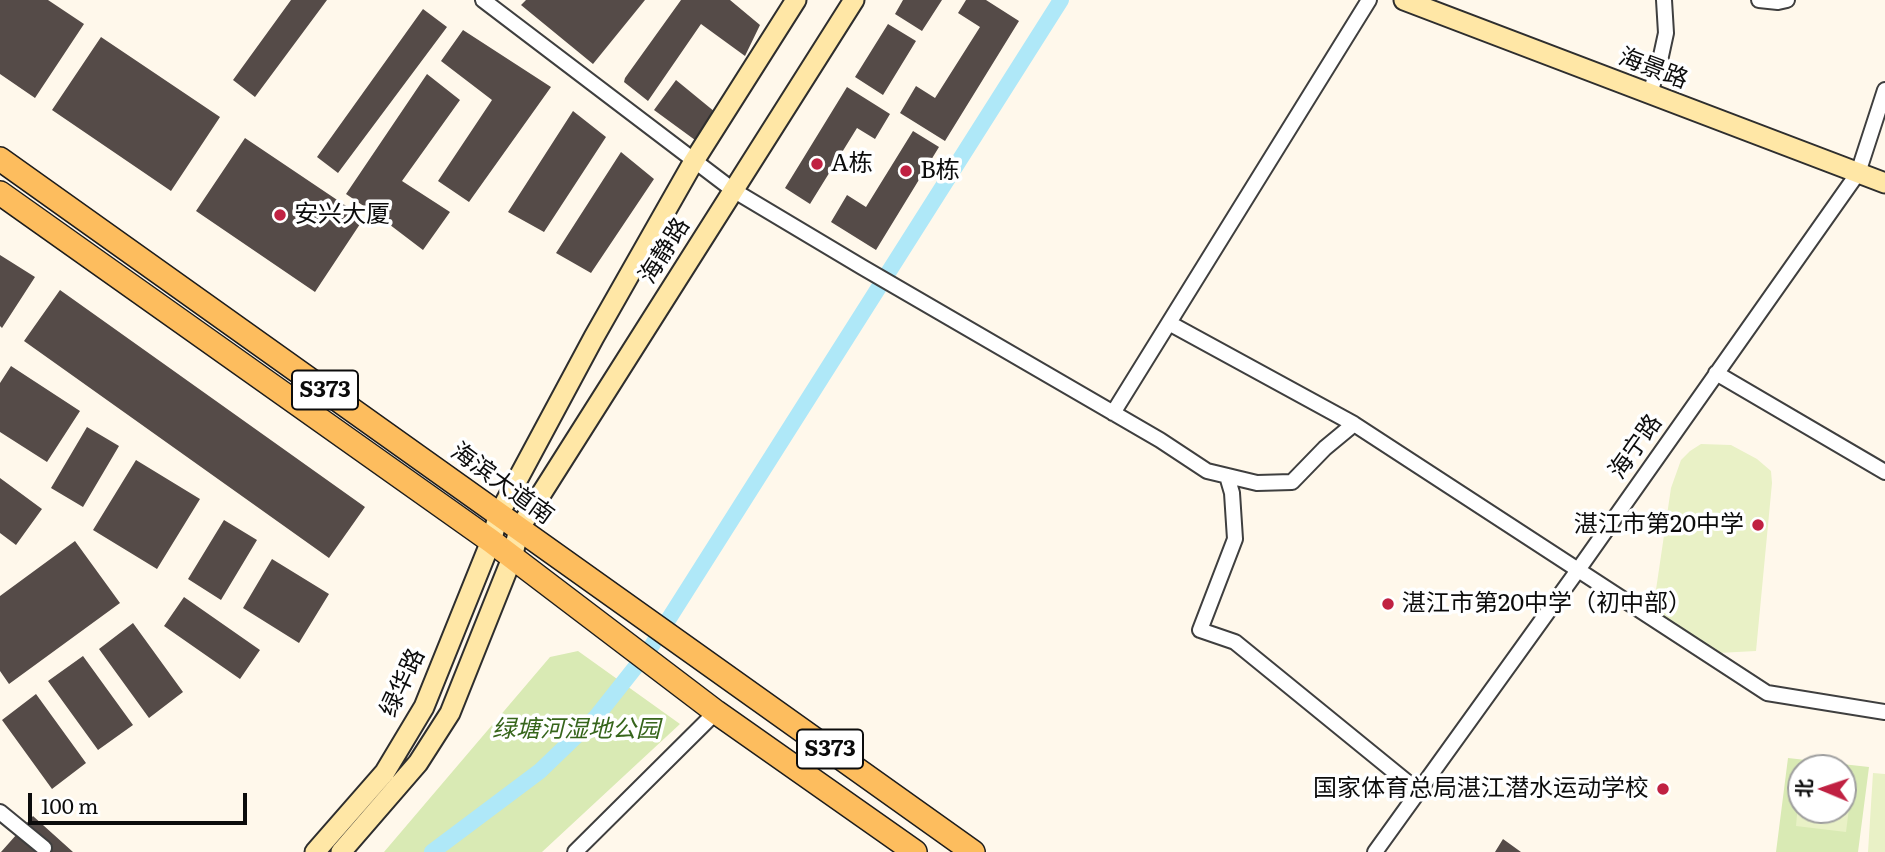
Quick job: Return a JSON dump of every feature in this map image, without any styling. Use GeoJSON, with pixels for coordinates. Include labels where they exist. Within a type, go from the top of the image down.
{"type":"FeatureCollection","features":[{"type":"Feature","properties":{"kind":"main road","name":"海滨大道南"},"geometry":{"type":"LineString","coordinates":[[0,159],[973,852]]}},
{"type":"Feature","properties":{"kind":"main road","name":"S373"},"geometry":{"type":"LineString","coordinates":[[0,193],[491,541],[716,712],[915,852]]}},
{"type":"Feature","properties":{"kind":"street"},"geometry":{"type":"LineString","coordinates":[[483,0],[733,190],[1160,440],[1206,471],[1257,483],[1292,482],[1325,448],[1354,424]]}},
{"type":"Feature","properties":{"kind":"street","name":"海静路"},"geometry":{"type":"LineString","coordinates":[[499,514],[594,337],[694,161],[796,0]]}},
{"type":"Feature","properties":{"kind":"street","name":"海静路"},"geometry":{"type":"LineString","coordinates":[[519,529],[853,0]]}},
{"type":"Feature","properties":{"kind":"street"},"geometry":{"type":"LineString","coordinates":[[1113,413],[1369,0]]}},
{"type":"Feature","properties":{"kind":"street","name":"海景路"},"geometry":{"type":"LineString","coordinates":[[1404,0],[1885,183]]}},
{"type":"Feature","properties":{"kind":"street"},"geometry":{"type":"LineString","coordinates":[[1650,94],[1666,33],[1664,0]]}},
{"type":"Feature","properties":{"kind":"street"},"geometry":{"type":"LineString","coordinates":[[1759,0],[1787,0]]}},
{"type":"Feature","properties":{"kind":"street","name":"海宁路"},"geometry":{"type":"LineString","coordinates":[[1375,852],[1858,173],[1885,90]]}},
{"type":"Feature","properties":{"kind":"street"},"geometry":{"type":"LineString","coordinates":[[1169,323],[1354,424],[1767,694],[1885,712]]}},
{"type":"Feature","properties":{"kind":"street"},"geometry":{"type":"LineString","coordinates":[[1716,374],[1885,472]]}},
{"type":"Feature","properties":{"kind":"street"},"geometry":{"type":"LineString","coordinates":[[1227,476],[1232,493],[1235,538],[1199,630],[1235,642],[1418,792]]}},
{"type":"Feature","properties":{"kind":"street","name":"绿华路"},"geometry":{"type":"LineString","coordinates":[[315,852],[384,772],[424,707],[491,541],[499,514]]}},
{"type":"Feature","properties":{"kind":"street","name":"绿华路"},"geometry":{"type":"LineString","coordinates":[[341,852],[418,763],[450,713],[512,558],[519,529]]}},
{"type":"Feature","properties":{"kind":"street"},"geometry":{"type":"LineString","coordinates":[[575,852],[716,712]]}},
{"type":"Feature","properties":{"kind":"street"},"geometry":{"type":"LineString","coordinates":[[0,812],[44,848]]}},
{"type":"Feature","properties":{"kind":"green space"},"geometry":{"type":"Polygon","coordinates":[[[1701,444],[1731,445],[1757,459],[1771,471],[1756,651],[1718,653],[1661,618],[1653,610],[1671,488],[1681,460],[1701,444]]]}},
{"type":"Feature","properties":{"kind":"green space","name":"绿塘河湿地公园"},"geometry":{"type":"Polygon","coordinates":[[[578,651],[680,724],[542,852],[384,852],[550,657],[578,651]]]}},
{"type":"Feature","properties":{"kind":"green space"},"geometry":{"type":"Polygon","coordinates":[[[1787,766],[1787,824],[1857,824],[1857,766],[1869,767],[1858,852],[1776,852],[1787,766]]]}},
{"type":"Feature","properties":{"kind":"green space"},"geometry":{"type":"Polygon","coordinates":[[[1873,773],[1885,774],[1885,852],[1868,852],[1873,773]]]}},
{"type":"Feature","properties":{"kind":"green space"},"geometry":{"type":"Polygon","coordinates":[[[1796,824],[1847,824],[1846,832],[1796,824]]]}},
{"type":"Feature","properties":{"kind":"building"},"geometry":{"type":"Polygon","coordinates":[[[0,0],[48,0],[84,24],[35,98],[0,74],[0,0]]]}},
{"type":"Feature","properties":{"kind":"building"},"geometry":{"type":"Polygon","coordinates":[[[291,0],[327,0],[255,97],[233,80],[291,0]]]}},
{"type":"Feature","properties":{"kind":"building"},"geometry":{"type":"Polygon","coordinates":[[[526,0],[645,0],[593,64],[521,5],[526,0]]]}},
{"type":"Feature","properties":{"kind":"building"},"geometry":{"type":"Polygon","coordinates":[[[681,0],[730,0],[760,25],[745,56],[701,24],[648,101],[624,82],[625,78],[681,0]]]}},
{"type":"Feature","properties":{"kind":"building"},"geometry":{"type":"Polygon","coordinates":[[[903,0],[942,0],[922,31],[895,14],[903,0]]]}},
{"type":"Feature","properties":{"kind":"building"},"geometry":{"type":"Polygon","coordinates":[[[966,0],[986,0],[1019,21],[945,141],[900,113],[916,86],[935,98],[980,27],[958,13],[966,0]]]}},
{"type":"Feature","properties":{"kind":"building"},"geometry":{"type":"Polygon","coordinates":[[[423,9],[447,27],[338,173],[317,157],[423,9]]]}},
{"type":"Feature","properties":{"kind":"building"},"geometry":{"type":"Polygon","coordinates":[[[888,24],[916,41],[883,95],[855,77],[888,24]]]}},
{"type":"Feature","properties":{"kind":"building"},"geometry":{"type":"Polygon","coordinates":[[[463,30],[551,87],[469,202],[438,181],[492,100],[441,61],[463,30]]]}},
{"type":"Feature","properties":{"kind":"building"},"geometry":{"type":"Polygon","coordinates":[[[101,37],[220,117],[171,191],[52,110],[101,37]]]}},
{"type":"Feature","properties":{"kind":"building"},"geometry":{"type":"Polygon","coordinates":[[[427,74],[460,100],[402,181],[450,212],[423,250],[346,194],[427,74]]]}},
{"type":"Feature","properties":{"kind":"building"},"geometry":{"type":"Polygon","coordinates":[[[676,80],[715,112],[695,140],[654,110],[676,80]]]}},
{"type":"Feature","properties":{"kind":"building","name":"A栋"},"geometry":{"type":"Polygon","coordinates":[[[847,87],[890,114],[875,139],[857,128],[810,204],[785,188],[847,87]]]}},
{"type":"Feature","properties":{"kind":"building"},"geometry":{"type":"Polygon","coordinates":[[[573,111],[606,137],[544,232],[508,212],[573,111]]]}},
{"type":"Feature","properties":{"kind":"building","name":"B栋"},"geometry":{"type":"Polygon","coordinates":[[[913,131],[939,147],[876,250],[831,222],[847,195],[866,207],[913,131]]]}},
{"type":"Feature","properties":{"kind":"building","name":"安兴大厦"},"geometry":{"type":"Polygon","coordinates":[[[245,138],[364,218],[315,292],[196,211],[245,138]]]}},
{"type":"Feature","properties":{"kind":"building"},"geometry":{"type":"Polygon","coordinates":[[[621,152],[654,179],[591,273],[556,253],[621,152]]]}},
{"type":"Feature","properties":{"kind":"building"},"geometry":{"type":"Polygon","coordinates":[[[0,255],[35,277],[2,328],[0,326],[0,255]]]}},
{"type":"Feature","properties":{"kind":"building"},"geometry":{"type":"Polygon","coordinates":[[[60,290],[365,507],[329,558],[24,341],[60,290]]]}},
{"type":"Feature","properties":{"kind":"building"},"geometry":{"type":"Polygon","coordinates":[[[11,366],[80,411],[47,462],[0,432],[0,383],[11,366]]]}},
{"type":"Feature","properties":{"kind":"building"},"geometry":{"type":"Polygon","coordinates":[[[87,427],[119,446],[83,507],[51,488],[87,427]]]}},
{"type":"Feature","properties":{"kind":"building"},"geometry":{"type":"Polygon","coordinates":[[[136,460],[200,499],[157,569],[93,530],[136,460]]]}},
{"type":"Feature","properties":{"kind":"building"},"geometry":{"type":"Polygon","coordinates":[[[0,478],[42,509],[16,545],[0,533],[0,478]]]}},
{"type":"Feature","properties":{"kind":"building"},"geometry":{"type":"Polygon","coordinates":[[[224,520],[257,540],[221,600],[188,579],[224,520]]]}},
{"type":"Feature","properties":{"kind":"building"},"geometry":{"type":"Polygon","coordinates":[[[75,541],[120,603],[9,684],[0,671],[0,596],[75,541]]]}},
{"type":"Feature","properties":{"kind":"building"},"geometry":{"type":"Polygon","coordinates":[[[272,559],[329,594],[299,643],[243,608],[272,559]]]}},
{"type":"Feature","properties":{"kind":"building"},"geometry":{"type":"Polygon","coordinates":[[[184,597],[260,650],[240,679],[164,626],[184,597]]]}},
{"type":"Feature","properties":{"kind":"building"},"geometry":{"type":"Polygon","coordinates":[[[133,623],[183,692],[149,718],[99,649],[133,623]]]}},
{"type":"Feature","properties":{"kind":"building"},"geometry":{"type":"Polygon","coordinates":[[[83,656],[133,725],[98,750],[48,681],[83,656]]]}},
{"type":"Feature","properties":{"kind":"building"},"geometry":{"type":"Polygon","coordinates":[[[36,694],[86,763],[52,789],[2,720],[36,694]]]}},
{"type":"Feature","properties":{"kind":"building"},"geometry":{"type":"Polygon","coordinates":[[[33,816],[73,852],[1,852],[33,816]]]}},
{"type":"Feature","properties":{"kind":"building"},"geometry":{"type":"Polygon","coordinates":[[[1503,839],[1521,852],[1495,852],[1503,839]]]}},
{"type":"Feature","properties":{"kind":"waterway"},"geometry":{"type":"LineString","coordinates":[[432,852],[540,771],[596,717],[649,650],[1061,0]]}},
{"type":"Feature","properties":{"kind":"place","name":"A栋"},"geometry":{"type":"Point","coordinates":[817,164]}},
{"type":"Feature","properties":{"kind":"place","name":"B栋"},"geometry":{"type":"Point","coordinates":[906,171]}},
{"type":"Feature","properties":{"kind":"place","name":"安兴大厦"},"geometry":{"type":"Point","coordinates":[280,215]}},
{"type":"Feature","properties":{"kind":"place","name":"湛江市第20中学"},"geometry":{"type":"Point","coordinates":[1758,525]}},
{"type":"Feature","properties":{"kind":"place","name":"湛江市第20中学（初中部）"},"geometry":{"type":"Point","coordinates":[1388,604]}},
{"type":"Feature","properties":{"kind":"place","name":"国家体育总局湛江潜水运动学校"},"geometry":{"type":"Point","coordinates":[1663,789]}}]}
